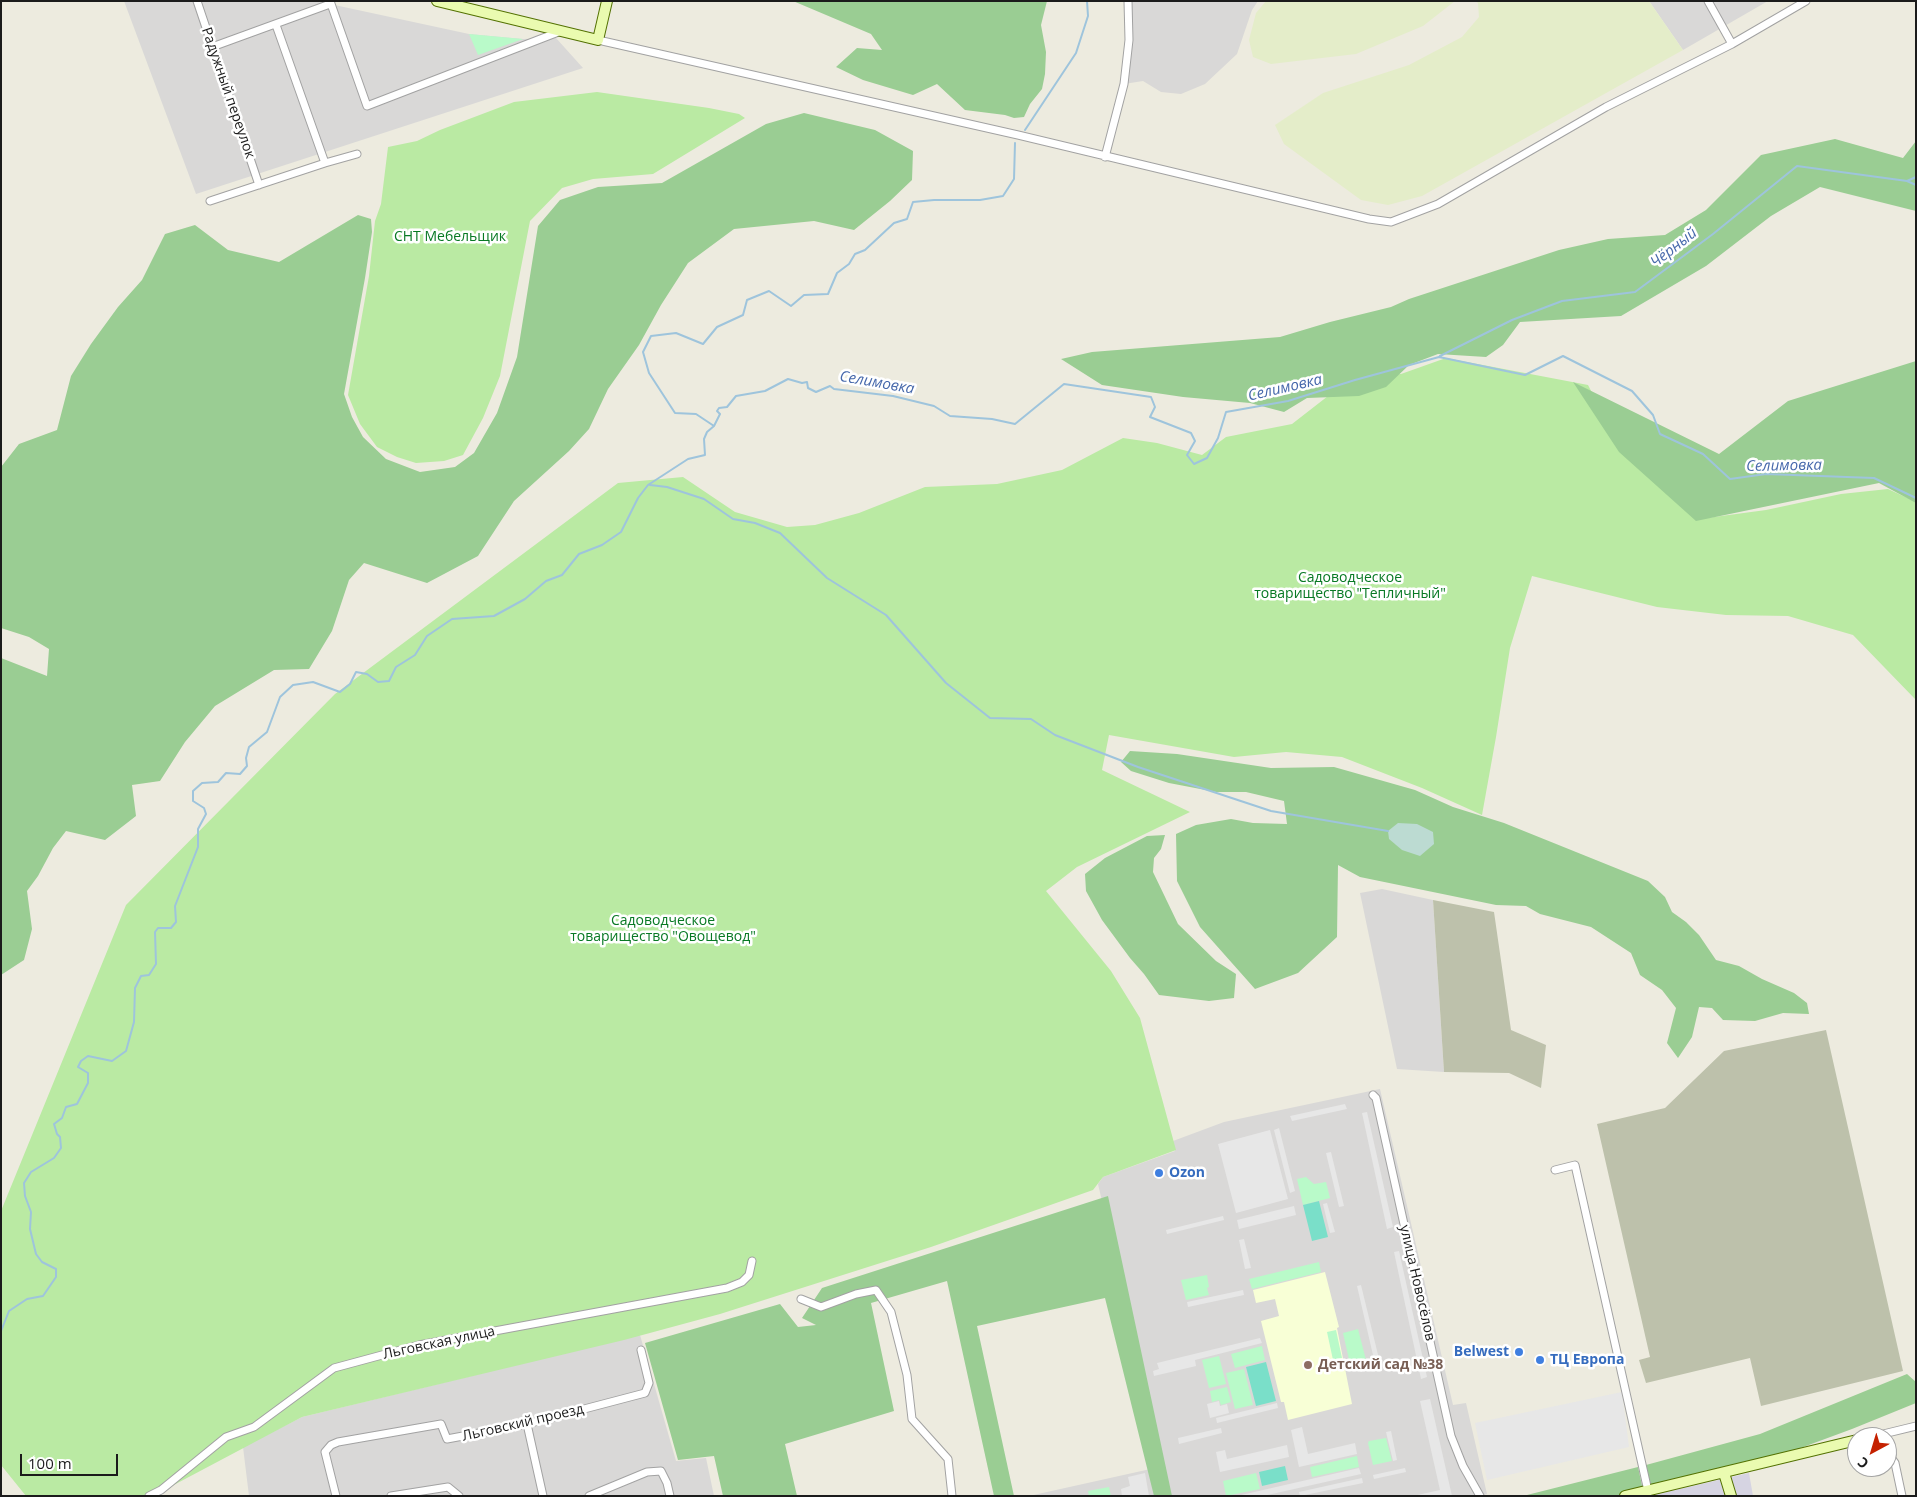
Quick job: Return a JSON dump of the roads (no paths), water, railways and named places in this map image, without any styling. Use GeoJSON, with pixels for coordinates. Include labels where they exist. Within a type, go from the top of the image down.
{"type":"FeatureCollection","features":[{"type":"Feature","properties":{"kind":"street","name":"Радужный переулок"},"geometry":{"type":"LineString","coordinates":[[197,1],[259,185]]}},
{"type":"Feature","properties":{"kind":"street"},"geometry":{"type":"LineString","coordinates":[[437,1],[1369,219],[1391,222],[1438,204],[1606,107],[1732,44],[1806,1]]}},
{"type":"Feature","properties":{"kind":"street"},"geometry":{"type":"LineString","coordinates":[[598,40],[607,1]]}},
{"type":"Feature","properties":{"kind":"street"},"geometry":{"type":"LineString","coordinates":[[1105,157],[1124,84],[1129,40],[1128,1]]}},
{"type":"Feature","properties":{"kind":"street"},"geometry":{"type":"LineString","coordinates":[[1708,1],[1732,44]]}},
{"type":"Feature","properties":{"kind":"street"},"geometry":{"type":"LineString","coordinates":[[212,47],[330,3],[367,106],[561,31]]}},
{"type":"Feature","properties":{"kind":"street"},"geometry":{"type":"LineString","coordinates":[[276,24],[325,163]]}},
{"type":"Feature","properties":{"kind":"street"},"geometry":{"type":"LineString","coordinates":[[210,201],[357,154]]}},
{"type":"Feature","properties":{"kind":"street","name":"улица Новосёлов"},"geometry":{"type":"LineString","coordinates":[[1373,1096],[1376,1098],[1451,1436],[1463,1466],[1480,1496]]}},
{"type":"Feature","properties":{"kind":"street"},"geometry":{"type":"LineString","coordinates":[[1555,1170],[1575,1165],[1644,1494]]}},
{"type":"Feature","properties":{"kind":"street","name":"Льговская улица"},"geometry":{"type":"LineString","coordinates":[[149,1496],[161,1490],[226,1437],[254,1427],[334,1368],[419,1344],[727,1288],[742,1282],[749,1275],[752,1261]]}},
{"type":"Feature","properties":{"kind":"street"},"geometry":{"type":"LineString","coordinates":[[801,1299],[822,1307],[856,1294],[876,1290],[891,1312],[907,1375],[912,1420],[948,1460],[952,1496]]}},
{"type":"Feature","properties":{"kind":"street","name":"Льговский проезд"},"geometry":{"type":"LineString","coordinates":[[336,1496],[326,1452],[331,1445],[338,1442],[440,1424],[447,1440],[527,1424],[645,1394],[649,1383],[641,1350]]}},
{"type":"Feature","properties":{"kind":"street"},"geometry":{"type":"LineString","coordinates":[[527,1424],[543,1496]]}},
{"type":"Feature","properties":{"kind":"street"},"geometry":{"type":"LineString","coordinates":[[1897,1431],[1916,1426]]}},
{"type":"Feature","properties":{"kind":"street"},"geometry":{"type":"LineString","coordinates":[[1625,1496],[1644,1494],[1847,1442]]}},
{"type":"Feature","properties":{"kind":"street"},"geometry":{"type":"LineString","coordinates":[[591,1495],[647,1472],[660,1471],[667,1483],[670,1496]]}},
{"type":"Feature","properties":{"kind":"street"},"geometry":{"type":"LineString","coordinates":[[1897,1472],[1902,1496]]}},
{"type":"Feature","properties":{"kind":"street"},"geometry":{"type":"LineString","coordinates":[[1724,1473],[1731,1496]]}},
{"type":"Feature","properties":{"kind":"street"},"geometry":{"type":"LineString","coordinates":[[391,1496],[448,1487],[459,1496]]}},
{"type":"Feature","properties":{"kind":"waterway"},"geometry":{"type":"LineString","coordinates":[[1025,130],[1076,53],[1088,16],[1087,1]]}},
{"type":"Feature","properties":{"kind":"waterway"},"geometry":{"type":"LineString","coordinates":[[714,426],[696,414],[675,413],[649,373],[643,352],[651,336],[676,333],[703,344],[717,327],[743,315],[747,300],[769,291],[791,306],[804,295],[828,294],[837,273],[849,264],[855,254],[865,250],[894,223],[907,219],[913,202],[980,200],[1003,196],[1014,179],[1015,143]]}},
{"type":"Feature","properties":{"kind":"waterway","name":"Чёрный"},"geometry":{"type":"LineString","coordinates":[[1440,356],[1512,320],[1562,301],[1635,292],[1713,234],[1797,166],[1907,181],[1916,177]]}},
{"type":"Feature","properties":{"kind":"waterway","name":"Чёрный"},"geometry":{"type":"LineString","coordinates":[[1907,181],[1916,185]]}},
{"type":"Feature","properties":{"kind":"waterway","name":"Селимовка"},"geometry":{"type":"LineString","coordinates":[[1,1331],[9,1311],[27,1299],[43,1296],[56,1277],[56,1269],[42,1262],[36,1254],[30,1229],[31,1212],[25,1196],[24,1183],[31,1172],[54,1158],[61,1148],[60,1137],[54,1124],[62,1118],[66,1107],[77,1104],[88,1083],[88,1073],[78,1067],[81,1061],[88,1056],[112,1061],[126,1051],[134,1022],[135,988],[141,976],[149,975],[156,964],[155,932],[158,928],[171,928],[176,922],[175,906],[198,847],[198,829],[206,814],[204,808],[193,801],[193,791],[202,783],[218,782],[226,773],[240,774],[247,766],[246,758],[249,747],[267,732],[280,697],[293,685],[313,682],[340,692],[350,684],[356,672],[367,674],[378,682],[389,681],[396,667],[415,655],[427,636],[452,619],[494,616],[525,599],[546,581],[562,575],[579,554],[602,545],[621,532],[638,498],[648,485],[688,459],[705,455],[704,439],[720,414],[717,411],[719,408],[727,407],[736,396],[765,391],[788,379],[802,383],[807,382],[808,388],[816,392],[830,386],[834,389],[893,396],[934,406],[950,416],[992,419],[1015,424],[1064,384],[1151,397],[1155,407],[1150,417],[1191,433],[1195,441],[1187,455],[1194,464],[1207,458],[1218,438],[1226,412],[1288,401],[1439,357],[1525,375],[1563,356],[1632,391],[1653,415],[1660,434],[1703,454],[1730,479],[1766,474],[1874,478],[1916,498]]}},
{"type":"Feature","properties":{"kind":"waterway"},"geometry":{"type":"LineString","coordinates":[[650,485],[667,487],[704,499],[733,519],[755,523],[780,533],[827,578],[886,615],[946,683],[990,718],[1031,719],[1055,735],[1138,767],[1271,811],[1388,831]]}},
{"type":"Feature","properties":{"kind":"place","name":"Ozon"},"geometry":{"type":"Point","coordinates":[1159,1173]}},
{"type":"Feature","properties":{"kind":"place","name":"Belwest"},"geometry":{"type":"Point","coordinates":[1519,1352]}},
{"type":"Feature","properties":{"kind":"place","name":"ТЦ Европа"},"geometry":{"type":"Point","coordinates":[1540,1360]}},
{"type":"Feature","properties":{"kind":"place","name":"Детский сад №38"},"geometry":{"type":"Point","coordinates":[1308,1365]}},
{"type":"Feature","properties":{"kind":"park label","name":"СНТ Мебельщик"},"geometry":{"type":"Point","coordinates":[450,237]}},
{"type":"Feature","properties":{"kind":"park label","name":"Садоводческое товарищество \"Тепличный\""},"geometry":{"type":"Point","coordinates":[1350,586]}},
{"type":"Feature","properties":{"kind":"park label","name":"Садоводческое товарищество \"Овощевод\""},"geometry":{"type":"Point","coordinates":[663,930]}}]}
